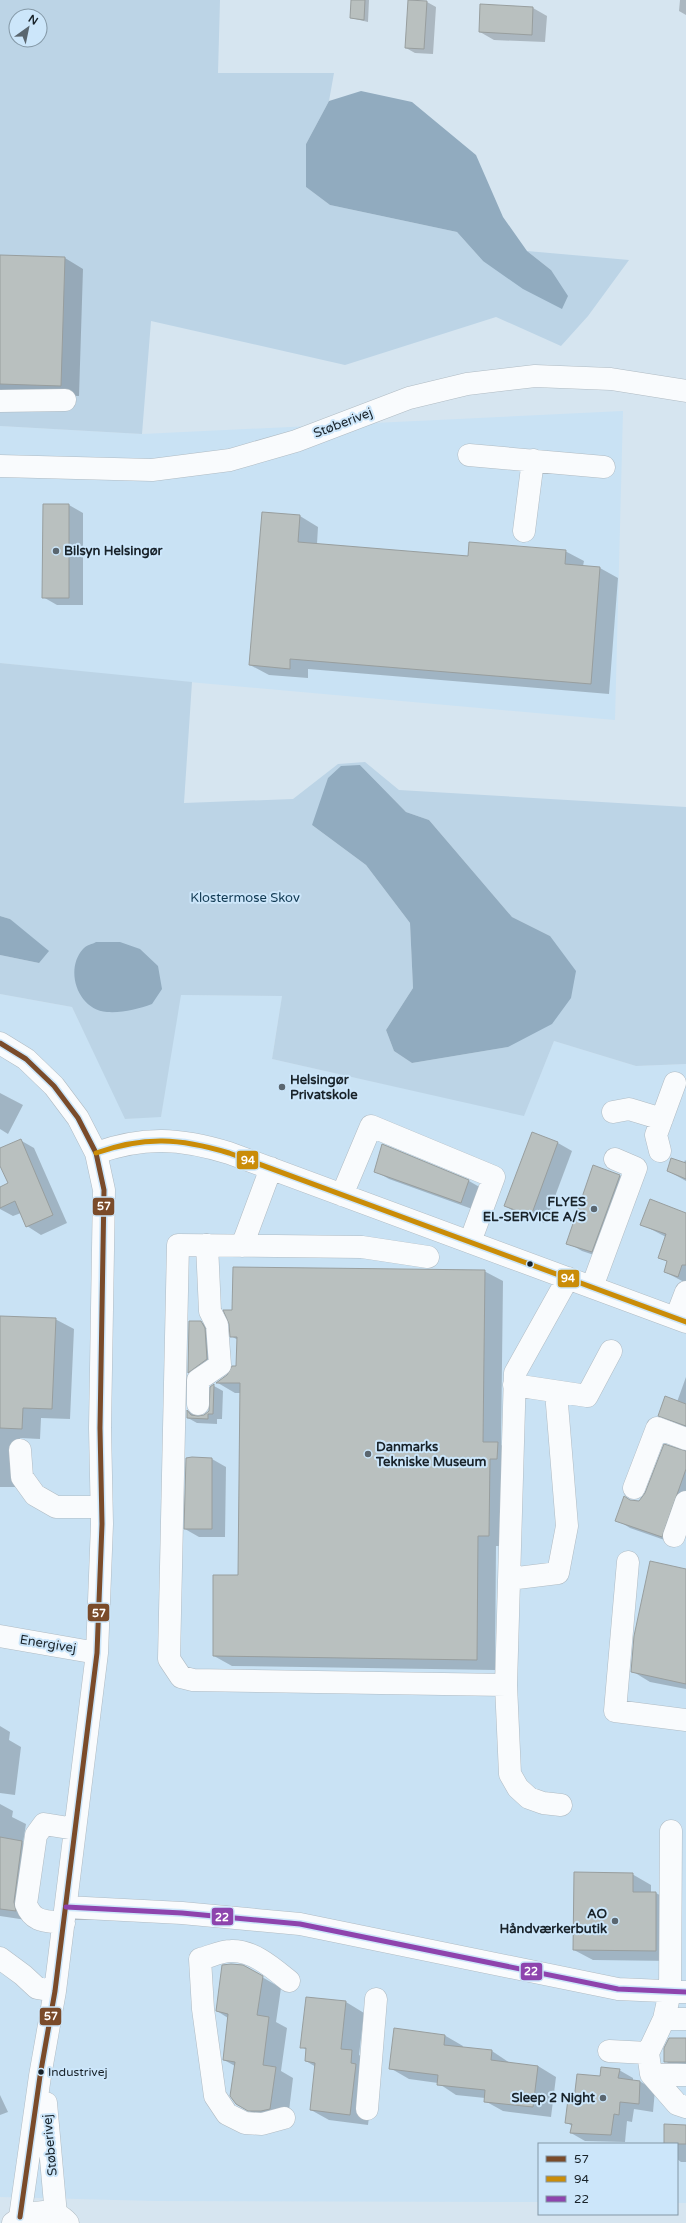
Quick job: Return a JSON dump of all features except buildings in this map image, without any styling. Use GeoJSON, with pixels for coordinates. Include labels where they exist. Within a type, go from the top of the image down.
{"type":"FeatureCollection","features":[{"type":"Feature","properties":{"kind":"street","name":"Støberivej"},"geometry":{"type":"LineString","coordinates":[[0,466],[152,470],[230,460],[296,441],[409,398],[467,384],[535,376],[611,379],[686,391]]}},
{"type":"Feature","properties":{"kind":"street"},"geometry":{"type":"LineString","coordinates":[[0,401],[65,400]]}},
{"type":"Feature","properties":{"kind":"street"},"geometry":{"type":"LineString","coordinates":[[469,455],[604,466]]}},
{"type":"Feature","properties":{"kind":"street"},"geometry":{"type":"LineString","coordinates":[[524,531],[533,460]]}},
{"type":"Feature","properties":{"kind":"street","name":"Støberivej"},"geometry":{"type":"LineString","coordinates":[[0,1043],[26,1059],[54,1086],[78,1118],[96,1153],[104,1190],[101,1507],[97,1653],[55,1991],[17,2220]]}},
{"type":"Feature","properties":{"kind":"street"},"geometry":{"type":"LineString","coordinates":[[660,1151],[656,1135],[675,1083]]}},
{"type":"Feature","properties":{"kind":"street"},"geometry":{"type":"LineString","coordinates":[[613,1112],[629,1109],[662,1119]]}},
{"type":"Feature","properties":{"kind":"street"},"geometry":{"type":"LineString","coordinates":[[342,1195],[371,1126],[494,1177],[470,1242]]}},
{"type":"Feature","properties":{"kind":"street"},"geometry":{"type":"LineString","coordinates":[[96,1153],[144,1141],[172,1140],[198,1143],[271,1168],[681,1320],[686,1292]]}},
{"type":"Feature","properties":{"kind":"street"},"geometry":{"type":"LineString","coordinates":[[592,1287],[636,1168],[615,1159]]}},
{"type":"Feature","properties":{"kind":"street"},"geometry":{"type":"LineString","coordinates":[[242,1246],[271,1168]]}},
{"type":"Feature","properties":{"kind":"street"},"geometry":{"type":"LineString","coordinates":[[428,1257],[362,1247],[178,1245],[168,1659],[175,1671],[181,1677],[193,1680],[506,1685]]}},
{"type":"Feature","properties":{"kind":"street"},"geometry":{"type":"LineString","coordinates":[[198,1404],[198,1380],[220,1365],[217,1325],[210,1311],[207,1245]]}},
{"type":"Feature","properties":{"kind":"street"},"geometry":{"type":"LineString","coordinates":[[561,1805],[544,1804],[529,1798],[518,1788],[510,1774],[506,1685],[515,1373],[568,1278]]}},
{"type":"Feature","properties":{"kind":"street"},"geometry":{"type":"LineString","coordinates":[[514,1385],[587,1396],[611,1350]]}},
{"type":"Feature","properties":{"kind":"street"},"geometry":{"type":"LineString","coordinates":[[509,1578],[558,1572],[567,1526],[556,1392]]}},
{"type":"Feature","properties":{"kind":"street"},"geometry":{"type":"LineString","coordinates":[[634,1488],[657,1428],[686,1439]]}},
{"type":"Feature","properties":{"kind":"street"},"geometry":{"type":"LineString","coordinates":[[20,1450],[22,1477],[35,1495],[56,1507],[101,1507]]}},
{"type":"Feature","properties":{"kind":"street"},"geometry":{"type":"LineString","coordinates":[[674,1536],[686,1502]]}},
{"type":"Feature","properties":{"kind":"street"},"geometry":{"type":"LineString","coordinates":[[628,1562],[615,1711],[686,1720]]}},
{"type":"Feature","properties":{"kind":"street","name":"Energivej"},"geometry":{"type":"LineString","coordinates":[[0,1636],[97,1653]]}},
{"type":"Feature","properties":{"kind":"street"},"geometry":{"type":"LineString","coordinates":[[75,1829],[44,1824],[36,1835],[26,1904],[30,1914],[37,1919],[65,1915],[182,1913],[300,1924],[618,1989],[678,1992]]}},
{"type":"Feature","properties":{"kind":"street"},"geometry":{"type":"LineString","coordinates":[[671,1831],[678,1992],[648,2053],[651,2074],[677,2104],[686,2107]]}},
{"type":"Feature","properties":{"kind":"street"},"geometry":{"type":"LineString","coordinates":[[284,2118],[262,2124],[245,2124],[227,2114],[215,2096],[203,2009],[200,1959],[231,1951],[249,1955],[269,1964],[289,1981]]}},
{"type":"Feature","properties":{"kind":"street"},"geometry":{"type":"LineString","coordinates":[[0,1958],[23,1975],[37,1988],[55,1991]]}},
{"type":"Feature","properties":{"kind":"street"},"geometry":{"type":"LineString","coordinates":[[367,2109],[376,1999]]}},
{"type":"Feature","properties":{"kind":"street"},"geometry":{"type":"LineString","coordinates":[[664,2019],[686,2019]]}},
{"type":"Feature","properties":{"kind":"street","name":"Støberivej"},"geometry":{"type":"LineString","coordinates":[[46,2050],[47,2122],[62,2219]]}},
{"type":"Feature","properties":{"kind":"street"},"geometry":{"type":"LineString","coordinates":[[609,2051],[648,2053]]}},
{"type":"Feature","properties":{"kind":"street"},"geometry":{"type":"LineString","coordinates":[[651,2074],[686,2076]]}},
{"type":"Feature","properties":{"kind":"street"},"geometry":{"type":"LineString","coordinates":[[17,2220],[38,2212],[62,2219]]}},
{"type":"Feature","properties":{"kind":"shaded area"},"geometry":{"type":"Polygon","coordinates":[[[361,91],[412,102],[476,155],[503,217],[527,251],[551,270],[568,296],[562,309],[523,289],[483,261],[457,232],[330,205],[306,187],[306,144],[329,101],[361,91]]]}},
{"type":"Feature","properties":{"kind":"shaded area"},"geometry":{"type":"Polygon","coordinates":[[[623,411],[615,720],[133,677],[0,663],[0,426],[142,434],[623,411]]]}},
{"type":"Feature","properties":{"kind":"shaded area"},"geometry":{"type":"Polygon","coordinates":[[[360,765],[406,812],[429,820],[512,917],[550,936],[576,971],[571,998],[552,1024],[508,1047],[412,1063],[394,1051],[386,1030],[413,988],[410,923],[366,865],[312,825],[328,778],[341,766],[360,765]]]}},
{"type":"Feature","properties":{"kind":"shaded area"},"geometry":{"type":"Polygon","coordinates":[[[0,916],[10,919],[49,951],[39,963],[0,955],[0,916]]]}},
{"type":"Feature","properties":{"kind":"shaded area"},"geometry":{"type":"Polygon","coordinates":[[[96,942],[120,942],[140,949],[158,966],[162,989],[152,1004],[141,1008],[119,1012],[107,1012],[97,1010],[88,1004],[77,988],[75,967],[77,958],[83,949],[86,946],[96,942]]]}},
{"type":"Feature","properties":{"kind":"shaded area"},"geometry":{"type":"Polygon","coordinates":[[[0,994],[72,1007],[126,1119],[161,1116],[180,995],[282,996],[272,1059],[524,1115],[554,1041],[636,1066],[686,1064],[686,2203],[678,2203],[678,2143],[538,2143],[538,2202],[155,2201],[0,2197],[0,994]]]}},
{"type":"Feature","properties":{"kind":"green space"},"geometry":{"type":"Polygon","coordinates":[[[0,0],[220,0],[218,73],[334,73],[329,101],[306,144],[306,187],[330,205],[457,232],[483,261],[551,270],[527,251],[629,260],[588,316],[561,346],[496,317],[345,365],[151,321],[142,434],[0,426],[0,0]]]}},
{"type":"Feature","properties":{"kind":"green space","name":"Klostermose Skov"},"geometry":{"type":"Polygon","coordinates":[[[0,663],[192,682],[184,803],[293,799],[338,764],[365,762],[399,790],[686,807],[686,1064],[636,1066],[554,1041],[524,1116],[272,1059],[282,996],[181,995],[161,1117],[125,1119],[72,1007],[0,994],[0,955],[39,963],[10,919],[0,916],[0,663]],[[360,765],[312,825],[366,865],[410,923],[413,988],[386,1030],[394,1051],[412,1063],[508,1047],[550,936],[512,917],[429,820],[406,812],[360,765]]]}},
{"type":"Feature","properties":{"kind":"transit line","name":"57"},"geometry":{"type":"LineString","coordinates":[[0,1043],[26,1059],[54,1086],[78,1118],[96,1153],[104,1190],[100,1428],[102,1524],[97,1653],[55,1991],[40,2076],[20,2217]]}},
{"type":"Feature","properties":{"kind":"transit line","name":"94"},"geometry":{"type":"LineString","coordinates":[[96,1153],[130,1144],[162,1141],[194,1144],[229,1153],[686,1322]]}},
{"type":"Feature","properties":{"kind":"transit line","name":"22"},"geometry":{"type":"LineString","coordinates":[[66,1907],[182,1913],[300,1924],[618,1989],[686,1992]]}},
{"type":"Feature","properties":{"kind":"place","name":"Bilsyn Helsingør"},"geometry":{"type":"Point","coordinates":[56,551]}},
{"type":"Feature","properties":{"kind":"place","name":"Helsingør Privatskole"},"geometry":{"type":"Point","coordinates":[282,1087]}},
{"type":"Feature","properties":{"kind":"place","name":"FLYES EL-SERVICE A/S"},"geometry":{"type":"Point","coordinates":[594,1209]}},
{"type":"Feature","properties":{"kind":"place","name":"Danmarks Tekniske Museum"},"geometry":{"type":"Point","coordinates":[368,1454]}},
{"type":"Feature","properties":{"kind":"place","name":"AO Håndværkerbutik"},"geometry":{"type":"Point","coordinates":[615,1921]}},
{"type":"Feature","properties":{"kind":"place","name":"Industrivej"},"geometry":{"type":"Point","coordinates":[41,2072]}},
{"type":"Feature","properties":{"kind":"place","name":"Sleep 2 Night"},"geometry":{"type":"Point","coordinates":[603,2098]}}]}
